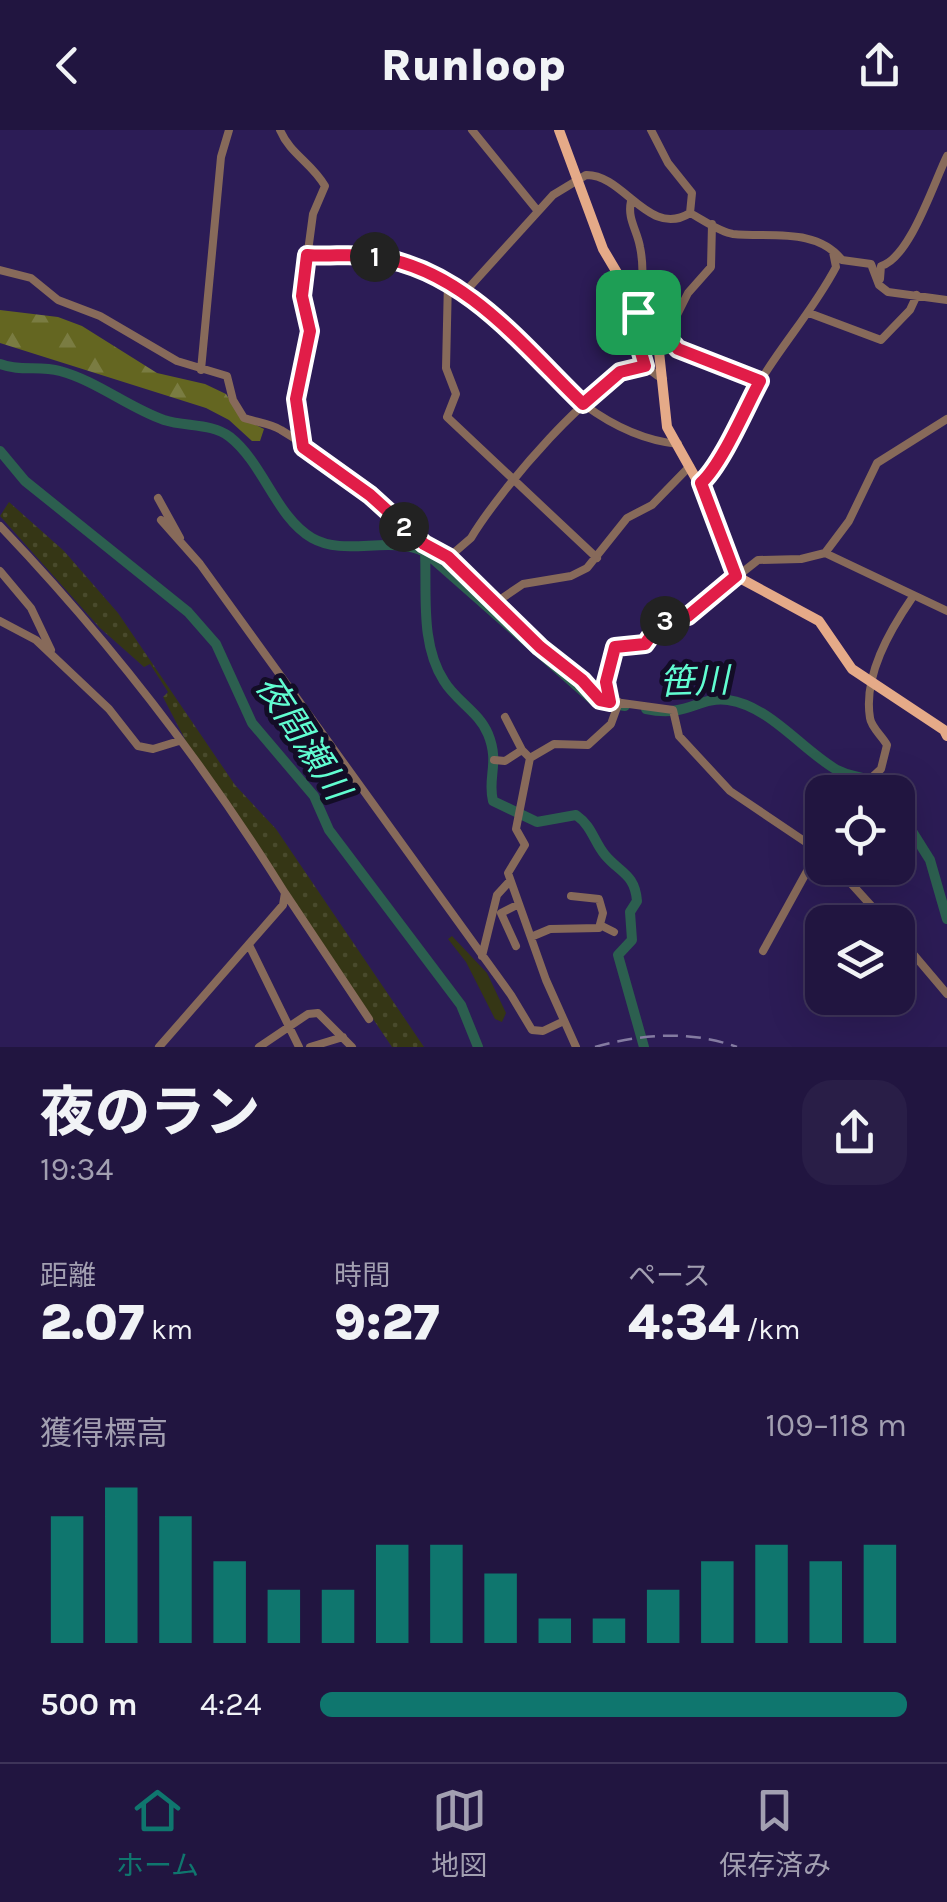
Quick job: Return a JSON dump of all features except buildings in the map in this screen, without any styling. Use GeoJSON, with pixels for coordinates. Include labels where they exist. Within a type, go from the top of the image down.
{"type":"FeatureCollection","features":[{"type":"Feature","properties":{"kind":"main road"},"geometry":{"type":"LineString","coordinates":[[559,130],[603,249],[658,342],[663,413],[701,483],[736,576],[819,621],[841,657],[946,730]]}},
{"type":"Feature","properties":{"kind":"street"},"geometry":{"type":"LineString","coordinates":[[201,370],[221,157],[228,130]]}},
{"type":"Feature","properties":{"kind":"street"},"geometry":{"type":"LineString","coordinates":[[280,130],[288,148],[306,161],[325,186],[314,214],[302,296],[310,331],[296,399],[303,447]]}},
{"type":"Feature","properties":{"kind":"street"},"geometry":{"type":"LineString","coordinates":[[472,130],[537,210]]}},
{"type":"Feature","properties":{"kind":"street"},"geometry":{"type":"LineString","coordinates":[[651,130],[668,163],[692,192],[690,212]]}},
{"type":"Feature","properties":{"kind":"street"},"geometry":{"type":"LineString","coordinates":[[879,285],[881,266],[896,257],[920,218],[947,156]]}},
{"type":"Feature","properties":{"kind":"street"},"geometry":{"type":"LineString","coordinates":[[465,292],[537,210],[576,180],[592,174],[665,219],[690,212],[734,234],[765,232],[825,242],[842,260],[871,264],[879,285],[888,292],[947,300]]}},
{"type":"Feature","properties":{"kind":"street"},"geometry":{"type":"LineString","coordinates":[[631,201],[629,214],[642,261],[641,312],[633,326],[645,366],[663,379]]}},
{"type":"Feature","properties":{"kind":"street"},"geometry":{"type":"LineString","coordinates":[[641,312],[652,312],[662,326],[672,325],[688,293],[711,267],[712,224]]}},
{"type":"Feature","properties":{"kind":"street"},"geometry":{"type":"LineString","coordinates":[[701,483],[720,463],[726,440],[760,381],[836,268],[832,248]]}},
{"type":"Feature","properties":{"kind":"street"},"geometry":{"type":"LineString","coordinates":[[307,255],[378,257],[448,280],[583,404],[629,434],[678,444]]}},
{"type":"Feature","properties":{"kind":"street"},"geometry":{"type":"LineString","coordinates":[[0,270],[31,278],[58,300],[100,316],[177,361],[228,376],[244,418],[278,427],[370,495],[424,544],[448,557],[600,700],[674,713],[679,736],[730,791],[805,839]]}},
{"type":"Feature","properties":{"kind":"street"},"geometry":{"type":"LineString","coordinates":[[448,280],[446,368],[456,394],[447,417],[596,558]]}},
{"type":"Feature","properties":{"kind":"street"},"geometry":{"type":"LineString","coordinates":[[809,313],[881,340],[910,310],[917,295]]}},
{"type":"Feature","properties":{"kind":"street"},"geometry":{"type":"LineString","coordinates":[[641,312],[678,349],[760,381]]}},
{"type":"Feature","properties":{"kind":"street"},"geometry":{"type":"LineString","coordinates":[[448,557],[471,538],[583,404],[620,372],[645,366]]}},
{"type":"Feature","properties":{"kind":"street"},"geometry":{"type":"LineString","coordinates":[[825,554],[849,520],[878,463],[947,418]]}},
{"type":"Feature","properties":{"kind":"street"},"geometry":{"type":"LineString","coordinates":[[495,603],[523,584],[578,573],[596,558],[627,518],[652,506],[690,466]]}},
{"type":"Feature","properties":{"kind":"street"},"geometry":{"type":"LineString","coordinates":[[158,498],[184,546]]}},
{"type":"Feature","properties":{"kind":"street"},"geometry":{"type":"LineString","coordinates":[[161,520],[184,546],[532,1030],[543,1031],[564,1021]]}},
{"type":"Feature","properties":{"kind":"street"},"geometry":{"type":"LineString","coordinates":[[0,526],[98,633],[179,741],[370,1019]]}},
{"type":"Feature","properties":{"kind":"street"},"geometry":{"type":"LineString","coordinates":[[576,1047],[508,883],[508,874],[524,845],[516,829],[530,758],[554,744],[588,745],[612,724],[616,704],[606,682],[615,647],[645,644],[660,623],[688,616],[736,576],[770,557],[801,559],[825,554],[912,598],[947,611]]}},
{"type":"Feature","properties":{"kind":"street"},"geometry":{"type":"LineString","coordinates":[[0,571],[31,608],[55,658]]}},
{"type":"Feature","properties":{"kind":"street"},"geometry":{"type":"LineString","coordinates":[[874,775],[881,768],[886,744],[870,719],[872,682],[894,625],[912,598]]}},
{"type":"Feature","properties":{"kind":"street"},"geometry":{"type":"LineString","coordinates":[[0,621],[36,640],[110,709],[138,746],[153,749],[179,741]]}},
{"type":"Feature","properties":{"kind":"street"},"geometry":{"type":"LineString","coordinates":[[505,717],[530,758]]}},
{"type":"Feature","properties":{"kind":"street"},"geometry":{"type":"LineString","coordinates":[[497,760],[522,750]]}},
{"type":"Feature","properties":{"kind":"street"},"geometry":{"type":"LineString","coordinates":[[764,951],[805,878]]}},
{"type":"Feature","properties":{"kind":"street"},"geometry":{"type":"LineString","coordinates":[[482,956],[497,895],[508,883]]}},
{"type":"Feature","properties":{"kind":"street"},"geometry":{"type":"LineString","coordinates":[[853,885],[871,905]]}},
{"type":"Feature","properties":{"kind":"street"},"geometry":{"type":"LineString","coordinates":[[160,1047],[283,906],[285,893]]}},
{"type":"Feature","properties":{"kind":"street"},"geometry":{"type":"LineString","coordinates":[[571,896],[599,899],[600,925]]}},
{"type":"Feature","properties":{"kind":"street"},"geometry":{"type":"LineString","coordinates":[[516,946],[501,914],[517,905]]}},
{"type":"Feature","properties":{"kind":"street"},"geometry":{"type":"LineString","coordinates":[[531,937],[550,930],[600,925],[614,932]]}},
{"type":"Feature","properties":{"kind":"street"},"geometry":{"type":"LineString","coordinates":[[249,945],[298,1047]]}},
{"type":"Feature","properties":{"kind":"street"},"geometry":{"type":"LineString","coordinates":[[915,956],[947,994]]}},
{"type":"Feature","properties":{"kind":"street"},"geometry":{"type":"LineString","coordinates":[[259,1047],[308,1014],[318,1013],[352,1047]]}},
{"type":"Feature","properties":{"kind":"street"},"geometry":{"type":"LineString","coordinates":[[310,1047],[343,1037]]}},
{"type":"Feature","properties":{"kind":"shaded area"},"geometry":{"type":"Polygon","coordinates":[[[9,502],[64,551],[118,613],[235,785],[276,829],[424,1047],[392,1047],[189,747],[163,697],[168,692],[150,664],[144,667],[100,628],[0,516],[9,502]]]}},
{"type":"Feature","properties":{"kind":"shaded area"},"geometry":{"type":"Polygon","coordinates":[[[452,936],[487,973],[506,1013],[502,1022],[495,1019],[466,962],[448,939],[452,936]]]}},
{"type":"Feature","properties":{"kind":"green space"},"geometry":{"type":"Polygon","coordinates":[[[0,310],[58,317],[82,326],[157,373],[205,384],[226,394],[242,418],[264,429],[260,441],[252,441],[229,420],[206,408],[0,343],[0,310]]]}},
{"type":"Feature","properties":{"kind":"waterway","name":"笹川"},"geometry":{"type":"LineString","coordinates":[[0,364],[60,371],[164,420],[223,433],[242,448],[289,517],[312,538],[339,546],[397,545],[425,552],[594,701],[625,706]]}},
{"type":"Feature","properties":{"kind":"waterway","name":"夜間瀬川"},"geometry":{"type":"LineString","coordinates":[[0,451],[25,481],[188,612],[216,644],[252,723],[314,796],[329,830],[461,1005],[478,1047]]}},
{"type":"Feature","properties":{"kind":"waterway"},"geometry":{"type":"LineString","coordinates":[[425,552],[431,651],[444,681],[488,734],[493,753],[493,801],[537,822],[576,815],[633,885],[637,901],[630,912],[632,940],[618,955],[644,1047]]}},
{"type":"Feature","properties":{"kind":"waterway","name":"笹川"},"geometry":{"type":"LineString","coordinates":[[646,709],[672,711],[718,700],[743,704],[772,720],[837,770],[850,775]]}},
{"type":"Feature","properties":{"kind":"waterway","name":"笹川"},"geometry":{"type":"LineString","coordinates":[[915,836],[930,860],[947,919]]}},
{"type":"Feature","properties":{"kind":"railway"},"geometry":{"type":"LineString","coordinates":[[595,1047],[666,1036],[702,1038],[737,1047]]}},
{"type":"Feature","properties":{"kind":"route"},"geometry":{"type":"LineString","coordinates":[[307,255],[378,257],[426,270],[465,292],[583,404],[620,372],[645,366],[638,354],[640,339],[633,326],[638,312],[644,312],[678,349],[760,381],[726,440],[720,463],[701,483],[717,516],[736,576],[688,616],[660,623],[645,644],[615,647],[610,653],[605,692],[610,702],[600,700],[582,680],[540,647],[448,557],[424,544],[370,495],[303,447],[296,399],[310,321],[302,296],[307,255]]}}]}
